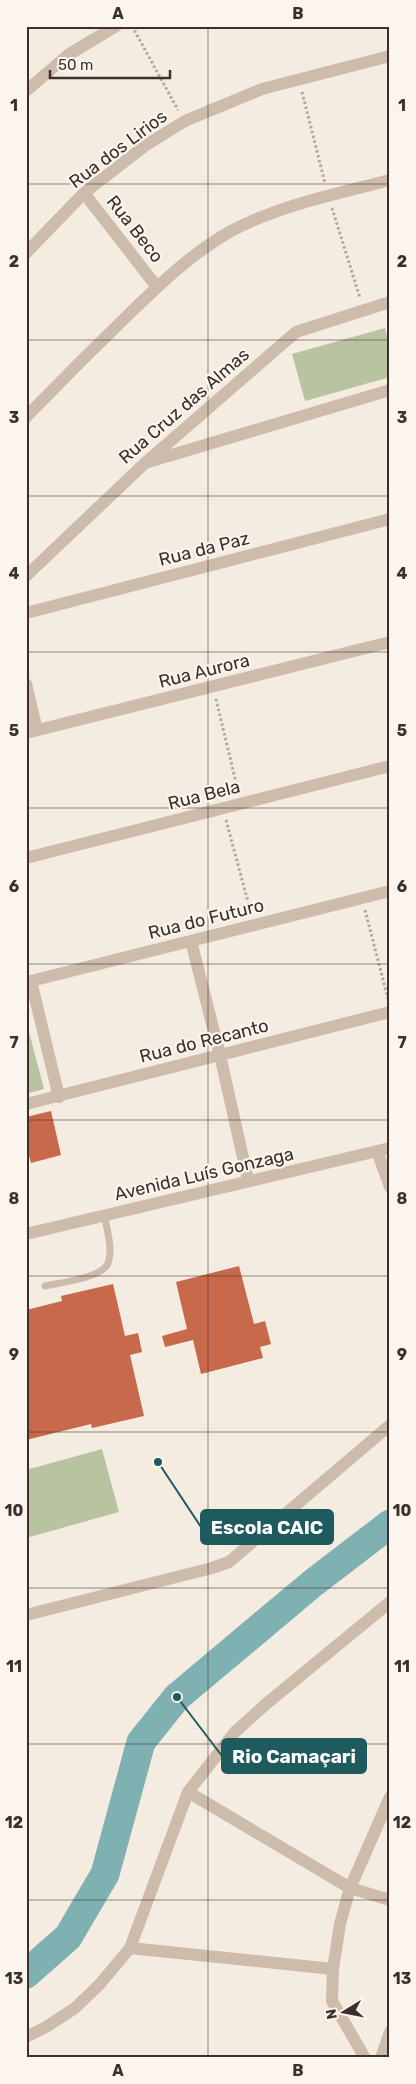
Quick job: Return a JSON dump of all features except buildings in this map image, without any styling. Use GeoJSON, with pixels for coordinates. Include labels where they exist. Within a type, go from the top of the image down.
{"type":"FeatureCollection","features":[{"type":"Feature","properties":{"kind":"street"},"geometry":{"type":"LineString","coordinates":[[26,91],[68,55],[116,26]]}},
{"type":"Feature","properties":{"kind":"street","name":"Rua dos Lirios"},"geometry":{"type":"LineString","coordinates":[[26,253],[84,193],[146,145],[185,121],[262,89],[390,56]]}},
{"type":"Feature","properties":{"kind":"street"},"geometry":{"type":"LineString","coordinates":[[26,417],[157,287],[203,249],[231,232],[262,217],[303,202],[390,180]]}},
{"type":"Feature","properties":{"kind":"street","name":"Rua Beco"},"geometry":{"type":"LineString","coordinates":[[84,193],[157,287]]}},
{"type":"Feature","properties":{"kind":"street","name":"Rua Cruz das Almas"},"geometry":{"type":"LineString","coordinates":[[26,576],[144,464],[296,332],[390,302]]}},
{"type":"Feature","properties":{"kind":"street"},"geometry":{"type":"LineString","coordinates":[[144,464],[390,390]]}},
{"type":"Feature","properties":{"kind":"street","name":"Rua da Paz"},"geometry":{"type":"LineString","coordinates":[[26,613],[390,519]]}},
{"type":"Feature","properties":{"kind":"street","name":"Rua Aurora"},"geometry":{"type":"LineString","coordinates":[[32,732],[390,642]]}},
{"type":"Feature","properties":{"kind":"street"},"geometry":{"type":"LineString","coordinates":[[26,684],[32,732]]}},
{"type":"Feature","properties":{"kind":"street","name":"Rua Bela"},"geometry":{"type":"LineString","coordinates":[[26,858],[390,766]]}},
{"type":"Feature","properties":{"kind":"street","name":"Rua do Futuro"},"geometry":{"type":"LineString","coordinates":[[59,1097],[31,980],[390,891]]}},
{"type":"Feature","properties":{"kind":"street"},"geometry":{"type":"LineString","coordinates":[[191,941],[220,1055],[248,1180]]}},
{"type":"Feature","properties":{"kind":"street","name":"Rua do Recanto"},"geometry":{"type":"LineString","coordinates":[[26,1104],[390,1012]]}},
{"type":"Feature","properties":{"kind":"street","name":"Avenida Luís Gonzaga"},"geometry":{"type":"LineString","coordinates":[[26,1234],[248,1180],[390,1148]]}},
{"type":"Feature","properties":{"kind":"street"},"geometry":{"type":"LineString","coordinates":[[377,1151],[390,1188]]}},
{"type":"Feature","properties":{"kind":"street"},"geometry":{"type":"LineString","coordinates":[[26,1615],[212,1568],[229,1562],[390,1425]]}},
{"type":"Feature","properties":{"kind":"street"},"geometry":{"type":"LineString","coordinates":[[26,2037],[46,2027],[75,2008],[99,1985],[130,1948],[188,1792],[241,1726],[390,1602]]}},
{"type":"Feature","properties":{"kind":"street"},"geometry":{"type":"LineString","coordinates":[[188,1792],[350,1888],[390,1900]]}},
{"type":"Feature","properties":{"kind":"street"},"geometry":{"type":"LineString","coordinates":[[365,2058],[332,2001],[332,1969],[340,1924],[350,1888],[390,1797]]}},
{"type":"Feature","properties":{"kind":"street"},"geometry":{"type":"LineString","coordinates":[[130,1948],[332,1969]]}},
{"type":"Feature","properties":{"kind":"street"},"geometry":{"type":"LineString","coordinates":[[381,2058],[390,2032]]}},
{"type":"Feature","properties":{"kind":"lane"},"geometry":{"type":"LineString","coordinates":[[45,1286],[97,1274],[107,1266],[110,1254],[104,1215]]}},
{"type":"Feature","properties":{"kind":"path"},"geometry":{"type":"LineString","coordinates":[[132,26],[185,121]]}},
{"type":"Feature","properties":{"kind":"path"},"geometry":{"type":"LineString","coordinates":[[212,686],[241,803]]}},
{"type":"Feature","properties":{"kind":"path"},"geometry":{"type":"LineString","coordinates":[[223,808],[254,925]]}},
{"type":"Feature","properties":{"kind":"path"},"geometry":{"type":"LineString","coordinates":[[362,898],[390,1004]]}},
{"type":"Feature","properties":{"kind":"green space"},"geometry":{"type":"Polygon","coordinates":[[[385,328],[390,348],[390,377],[305,401],[292,354],[385,328]]]}},
{"type":"Feature","properties":{"kind":"green space"},"geometry":{"type":"Polygon","coordinates":[[[26,1020],[44,1089],[26,1094],[26,1020]]]}},
{"type":"Feature","properties":{"kind":"green space"},"geometry":{"type":"Polygon","coordinates":[[[102,1449],[119,1512],[26,1538],[26,1470],[102,1449]]]}},
{"type":"Feature","properties":{"kind":"waterway"},"geometry":{"type":"LineString","coordinates":[[26,1974],[68,1937],[105,1874],[141,1742],[177,1697],[313,1583],[390,1524]]}},
{"type":"Feature","properties":{"kind":"place","name":"Escola CAIC"},"geometry":{"type":"Point","coordinates":[158,1462]}},
{"type":"Feature","properties":{"kind":"place","name":"Rio Camaçari"},"geometry":{"type":"Point","coordinates":[177,1697]}}]}
